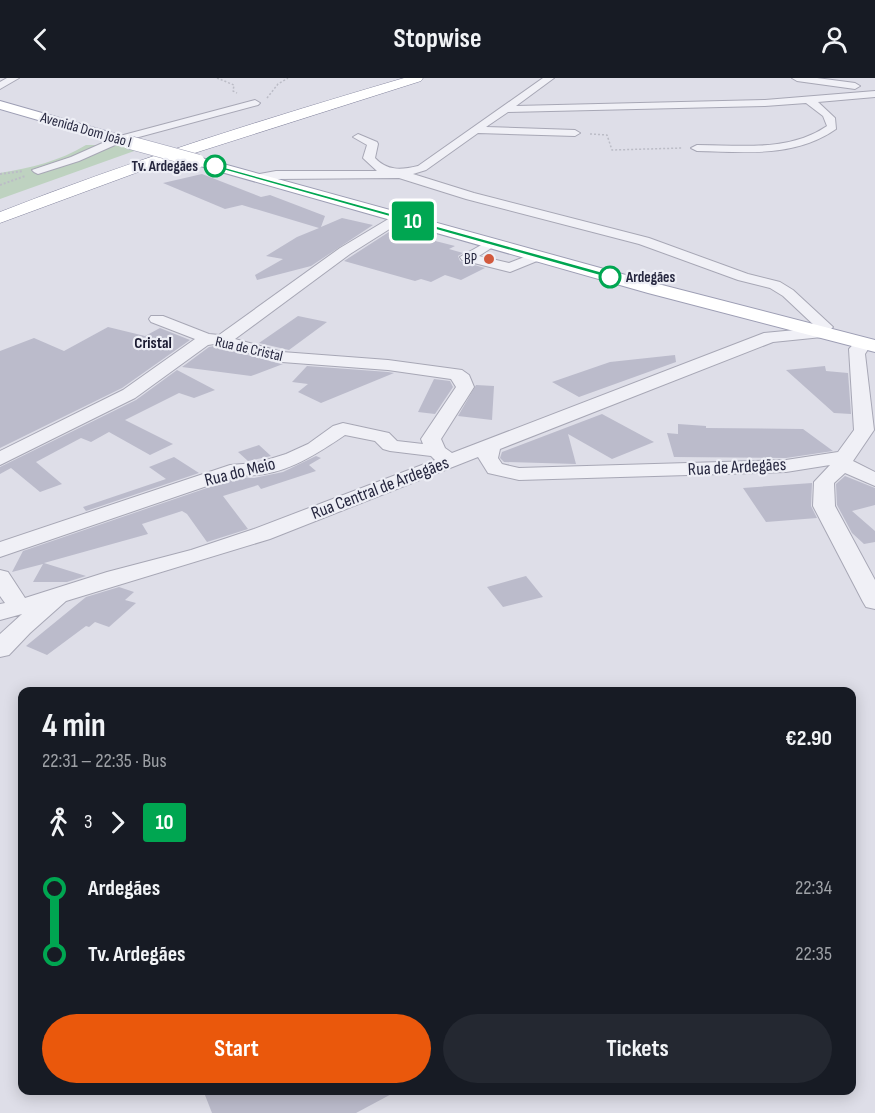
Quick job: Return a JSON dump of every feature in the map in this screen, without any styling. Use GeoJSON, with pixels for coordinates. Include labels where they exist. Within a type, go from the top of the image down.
{"type":"FeatureCollection","features":[{"type":"Feature","properties":{"kind":"highway"},"geometry":{"type":"LineString","coordinates":[[0,205],[177,141],[387,78]]}},
{"type":"Feature","properties":{"kind":"highway"},"geometry":{"type":"LineString","coordinates":[[0,219],[188,148],[417,78]]}},
{"type":"Feature","properties":{"kind":"main road","name":"Avenida Dom João I"},"geometry":{"type":"LineString","coordinates":[[0,105],[655,289],[794,317],[826,330],[871,342]]}},
{"type":"Feature","properties":{"kind":"street"},"geometry":{"type":"LineString","coordinates":[[0,86],[14,78]]}},
{"type":"Feature","properties":{"kind":"street"},"geometry":{"type":"LineString","coordinates":[[258,178],[276,175],[401,174],[422,168],[549,78]]}},
{"type":"Feature","properties":{"kind":"street"},"geometry":{"type":"LineString","coordinates":[[797,78],[875,89]]}},
{"type":"Feature","properties":{"kind":"street"},"geometry":{"type":"LineString","coordinates":[[508,108],[809,100],[875,94]]}},
{"type":"Feature","properties":{"kind":"street"},"geometry":{"type":"LineString","coordinates":[[697,148],[775,148],[791,146],[822,136],[832,127],[832,122],[829,115],[809,100]]}},
{"type":"Feature","properties":{"kind":"street"},"geometry":{"type":"LineString","coordinates":[[38,170],[75,159],[124,140],[255,103]]}},
{"type":"Feature","properties":{"kind":"street"},"geometry":{"type":"LineString","coordinates":[[474,130],[575,134]]}},
{"type":"Feature","properties":{"kind":"street"},"geometry":{"type":"LineString","coordinates":[[358,137],[373,144],[369,158],[372,164],[470,196],[665,247],[743,276],[775,285],[794,317],[770,338]]}},
{"type":"Feature","properties":{"kind":"street"},"geometry":{"type":"LineString","coordinates":[[157,319],[213,340],[345,251],[400,218]]}},
{"type":"Feature","properties":{"kind":"street"},"geometry":{"type":"LineString","coordinates":[[492,243],[467,257],[510,268],[537,256]]}},
{"type":"Feature","properties":{"kind":"street","name":"Rua Central de Ardegães"},"geometry":{"type":"LineString","coordinates":[[0,649],[21,627],[58,596],[262,534],[439,460],[491,446],[770,338],[826,330]]}},
{"type":"Feature","properties":{"kind":"street","name":"Rua de Cristal"},"geometry":{"type":"LineString","coordinates":[[0,459],[129,394],[213,340],[282,357],[388,365],[456,374],[463,380],[465,387],[431,439],[439,460]]}},
{"type":"Feature","properties":{"kind":"street"},"geometry":{"type":"LineString","coordinates":[[871,342],[857,349],[856,354],[864,430],[824,483],[824,506],[875,602]]}},
{"type":"Feature","properties":{"kind":"street","name":"Rua do Meio"},"geometry":{"type":"LineString","coordinates":[[1,547],[237,469],[248,472],[281,462],[315,448],[339,430],[347,428],[382,437],[390,445],[439,460]]}},
{"type":"Feature","properties":{"kind":"street"},"geometry":{"type":"LineString","coordinates":[[491,446],[488,458],[500,471]]}},
{"type":"Feature","properties":{"kind":"street","name":"Rua de Ardegães"},"geometry":{"type":"LineString","coordinates":[[439,460],[500,471],[547,475],[786,466],[843,460]]}},
{"type":"Feature","properties":{"kind":"street"},"geometry":{"type":"LineString","coordinates":[[843,460],[875,480]]}},
{"type":"Feature","properties":{"kind":"street"},"geometry":{"type":"LineString","coordinates":[[0,578],[9,609],[58,596]]}},
{"type":"Feature","properties":{"kind":"path"},"geometry":{"type":"LineString","coordinates":[[217,78],[234,85],[236,93],[255,100],[255,103],[268,98],[278,84],[288,78]]}},
{"type":"Feature","properties":{"kind":"path"},"geometry":{"type":"LineString","coordinates":[[575,134],[607,135],[612,150],[697,148]]}},
{"type":"Feature","properties":{"kind":"path"},"geometry":{"type":"LineString","coordinates":[[0,185],[38,170]]}},
{"type":"Feature","properties":{"kind":"green space"},"geometry":{"type":"Polygon","coordinates":[[[86,145],[116,145],[137,150],[0,199],[0,173],[44,163],[86,145]]]}},
{"type":"Feature","properties":{"kind":"building"},"geometry":{"type":"Polygon","coordinates":[[[202,174],[261,197],[270,195],[325,216],[321,227],[342,218],[373,225],[311,266],[257,280],[255,275],[283,259],[266,256],[297,237],[319,228],[242,205],[225,209],[163,183],[202,174]]]}},
{"type":"Feature","properties":{"kind":"building"},"geometry":{"type":"Polygon","coordinates":[[[392,230],[455,246],[449,249],[463,253],[458,256],[460,261],[485,268],[461,280],[445,275],[431,282],[421,279],[415,281],[344,261],[392,230]]]}},
{"type":"Feature","properties":{"kind":"building"},"geometry":{"type":"Polygon","coordinates":[[[298,316],[327,322],[289,350],[259,343],[298,316]]]}},
{"type":"Feature","properties":{"kind":"building"},"geometry":{"type":"Polygon","coordinates":[[[108,327],[145,336],[160,328],[190,340],[122,388],[0,448],[0,351],[34,338],[64,351],[108,327]]]}},
{"type":"Feature","properties":{"kind":"building"},"geometry":{"type":"Polygon","coordinates":[[[214,346],[283,364],[251,376],[182,367],[209,347],[214,346]]]}},
{"type":"Feature","properties":{"kind":"building"},"geometry":{"type":"Polygon","coordinates":[[[675,355],[676,362],[579,397],[552,382],[610,362],[675,355]]]}},
{"type":"Feature","properties":{"kind":"building"},"geometry":{"type":"Polygon","coordinates":[[[307,366],[394,373],[321,403],[298,392],[308,384],[292,382],[307,366]]]}},
{"type":"Feature","properties":{"kind":"building"},"geometry":{"type":"Polygon","coordinates":[[[825,366],[826,371],[848,373],[851,414],[834,413],[786,370],[825,366]]]}},
{"type":"Feature","properties":{"kind":"building"},"geometry":{"type":"Polygon","coordinates":[[[177,370],[215,390],[194,398],[179,393],[125,420],[173,444],[150,455],[109,432],[91,442],[81,438],[36,462],[62,484],[40,492],[11,468],[0,474],[0,467],[136,400],[177,370]]]}},
{"type":"Feature","properties":{"kind":"building"},"geometry":{"type":"Polygon","coordinates":[[[434,379],[450,381],[453,387],[435,414],[418,412],[434,379]]]}},
{"type":"Feature","properties":{"kind":"building"},"geometry":{"type":"Polygon","coordinates":[[[476,385],[494,386],[492,420],[458,416],[476,385]]]}},
{"type":"Feature","properties":{"kind":"building"},"geometry":{"type":"Polygon","coordinates":[[[602,414],[654,442],[612,459],[568,434],[576,464],[504,462],[500,458],[502,452],[602,414]]]}},
{"type":"Feature","properties":{"kind":"building"},"geometry":{"type":"Polygon","coordinates":[[[678,424],[706,426],[706,428],[803,429],[833,451],[786,458],[674,457],[667,433],[678,434],[678,424]]]}},
{"type":"Feature","properties":{"kind":"building"},"geometry":{"type":"Polygon","coordinates":[[[259,445],[271,456],[248,461],[238,452],[259,445]]]}},
{"type":"Feature","properties":{"kind":"building"},"geometry":{"type":"Polygon","coordinates":[[[316,456],[321,458],[309,465],[316,471],[261,489],[258,485],[223,496],[248,529],[207,542],[187,514],[182,511],[142,524],[148,534],[44,563],[86,576],[67,582],[33,582],[43,564],[12,572],[23,551],[239,477],[254,478],[283,472],[316,456]]]}},
{"type":"Feature","properties":{"kind":"building"},"geometry":{"type":"Polygon","coordinates":[[[174,457],[199,473],[86,511],[83,507],[166,479],[149,467],[174,457]]]}},
{"type":"Feature","properties":{"kind":"building"},"geometry":{"type":"Polygon","coordinates":[[[845,476],[875,488],[875,505],[852,511],[875,531],[875,542],[864,544],[852,533],[837,505],[836,484],[845,476]]]}},
{"type":"Feature","properties":{"kind":"building"},"geometry":{"type":"Polygon","coordinates":[[[812,483],[811,506],[817,518],[766,522],[743,488],[812,483]]]}},
{"type":"Feature","properties":{"kind":"building"},"geometry":{"type":"Polygon","coordinates":[[[526,576],[543,597],[503,607],[487,587],[526,576]]]}},
{"type":"Feature","properties":{"kind":"building"},"geometry":{"type":"Polygon","coordinates":[[[119,587],[134,592],[125,600],[136,603],[109,627],[95,622],[89,627],[86,626],[47,655],[26,646],[86,597],[119,587]]]}},
{"type":"Feature","properties":{"kind":"building"},"geometry":{"type":"Polygon","coordinates":[[[205,1095],[390,1095],[356,1113],[212,1113],[205,1095]]]}},
{"type":"Feature","properties":{"kind":"bus line","name":"10"},"geometry":{"type":"LineString","coordinates":[[215,166],[610,277]]}},
{"type":"Feature","properties":{"kind":"place","name":"Tv. Ardegães"},"geometry":{"type":"Point","coordinates":[215,166]}},
{"type":"Feature","properties":{"kind":"place","name":"BP"},"geometry":{"type":"Point","coordinates":[489,259]}},
{"type":"Feature","properties":{"kind":"place","name":"Ardegães"},"geometry":{"type":"Point","coordinates":[610,277]}},
{"type":"Feature","properties":{"kind":"district","name":"Cristal"},"geometry":{"type":"Point","coordinates":[153,343]}}]}
